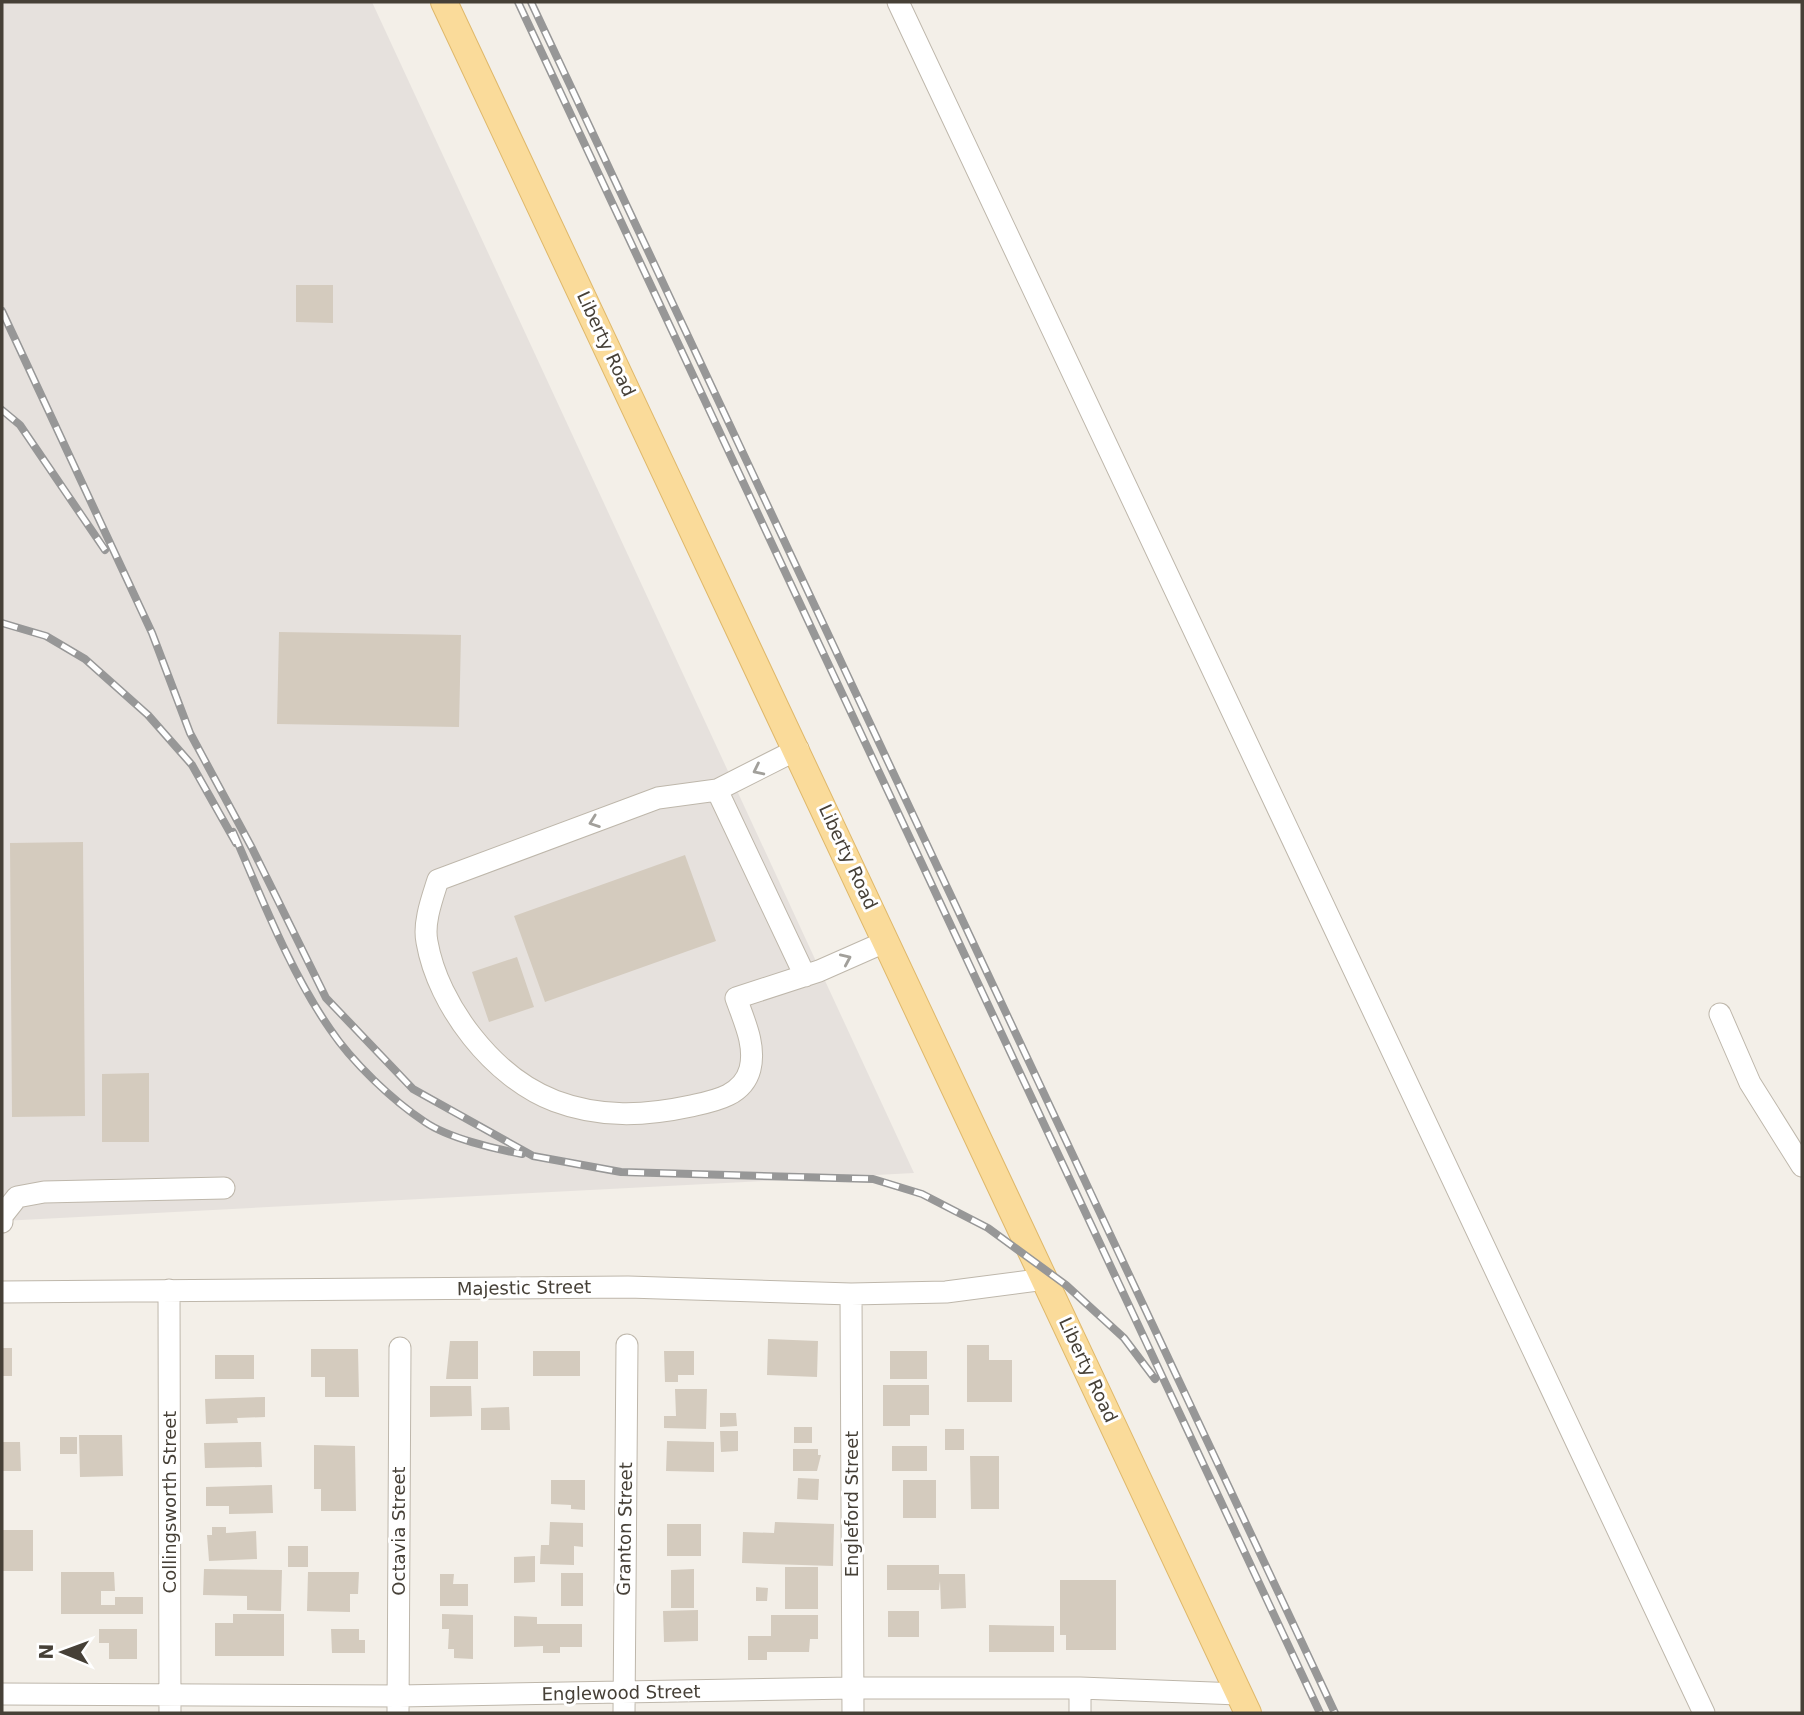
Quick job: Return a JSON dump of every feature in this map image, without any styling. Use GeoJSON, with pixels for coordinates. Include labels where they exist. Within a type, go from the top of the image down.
{"type":"FeatureCollection","features":[{"type":"Feature","properties":{"kind":"main road","name":"Liberty Road"},"geometry":{"type":"LineString","coordinates":[[444,2],[798,750],[1244,1704]]}},
{"type":"Feature","properties":{"kind":"street"},"geometry":{"type":"LineString","coordinates":[[898,2],[1704,1713]]}},
{"type":"Feature","properties":{"kind":"street"},"geometry":{"type":"LineString","coordinates":[[798,750],[717,790],[658,798],[438,880],[429,909],[426,941],[448,1001],[474,1041],[528,1088],[555,1101],[594,1112],[650,1115],[717,1100],[738,1090],[749,1072],[753,1051],[736,998],[805,976],[887,941]]}},
{"type":"Feature","properties":{"kind":"street"},"geometry":{"type":"LineString","coordinates":[[717,790],[805,976]]}},
{"type":"Feature","properties":{"kind":"street"},"geometry":{"type":"LineString","coordinates":[[1720,1014],[1750,1083],[1802,1166]]}},
{"type":"Feature","properties":{"kind":"street"},"geometry":{"type":"LineString","coordinates":[[2,1222],[2,1216],[17,1197],[44,1192],[224,1188]]}},
{"type":"Feature","properties":{"kind":"street","name":"Majestic Street"},"geometry":{"type":"LineString","coordinates":[[2,1292],[628,1287],[851,1294],[946,1292],[1045,1279]]}},
{"type":"Feature","properties":{"kind":"street","name":"Collingsworth Street"},"geometry":{"type":"LineString","coordinates":[[169,1290],[170,1703]]}},
{"type":"Feature","properties":{"kind":"street","name":"Engleford Street"},"geometry":{"type":"LineString","coordinates":[[851,1294],[853,1713]]}},
{"type":"Feature","properties":{"kind":"street","name":"Granton Street"},"geometry":{"type":"LineString","coordinates":[[624,1704],[627,1345]]}},
{"type":"Feature","properties":{"kind":"street","name":"Octavia Street"},"geometry":{"type":"LineString","coordinates":[[399,1705],[400,1348]]}},
{"type":"Feature","properties":{"kind":"street","name":"Englewood Street"},"geometry":{"type":"LineString","coordinates":[[2,1694],[170,1703],[624,1704],[853,1688],[1080,1688],[1244,1704]]}},
{"type":"Feature","properties":{"kind":"street"},"geometry":{"type":"LineString","coordinates":[[1080,1688],[1080,1713]]}},
{"type":"Feature","properties":{"kind":"shaded area"},"geometry":{"type":"Polygon","coordinates":[[[2,2],[372,2],[914,1173],[2,1221],[2,2]]]}},
{"type":"Feature","properties":{"kind":"building"},"geometry":{"type":"Polygon","coordinates":[[[296,285],[333,285],[333,323],[296,322],[296,285]]]}},
{"type":"Feature","properties":{"kind":"building"},"geometry":{"type":"Polygon","coordinates":[[[279,632],[461,635],[459,727],[277,724],[279,632]]]}},
{"type":"Feature","properties":{"kind":"building"},"geometry":{"type":"Polygon","coordinates":[[[83,842],[85,1116],[12,1117],[10,843],[83,842]]]}},
{"type":"Feature","properties":{"kind":"building"},"geometry":{"type":"Polygon","coordinates":[[[685,855],[716,941],[545,1002],[514,916],[685,855]]]}},
{"type":"Feature","properties":{"kind":"building"},"geometry":{"type":"Polygon","coordinates":[[[517,957],[534,1007],[489,1022],[472,972],[517,957]]]}},
{"type":"Feature","properties":{"kind":"building"},"geometry":{"type":"Polygon","coordinates":[[[149,1073],[149,1142],[102,1142],[102,1074],[149,1073]]]}},
{"type":"Feature","properties":{"kind":"building"},"geometry":{"type":"Polygon","coordinates":[[[768,1339],[818,1341],[817,1377],[767,1375],[768,1339]]]}},
{"type":"Feature","properties":{"kind":"building"},"geometry":{"type":"Polygon","coordinates":[[[450,1341],[478,1341],[478,1379],[446,1379],[450,1341]]]}},
{"type":"Feature","properties":{"kind":"building"},"geometry":{"type":"Polygon","coordinates":[[[967,1345],[989,1345],[989,1360],[1012,1360],[1012,1402],[967,1402],[967,1345]]]}},
{"type":"Feature","properties":{"kind":"building"},"geometry":{"type":"Polygon","coordinates":[[[2,1348],[12,1348],[12,1376],[2,1376],[2,1348]]]}},
{"type":"Feature","properties":{"kind":"building"},"geometry":{"type":"Polygon","coordinates":[[[311,1349],[358,1349],[359,1397],[325,1397],[325,1377],[311,1377],[311,1349]]]}},
{"type":"Feature","properties":{"kind":"building"},"geometry":{"type":"Polygon","coordinates":[[[533,1351],[580,1351],[580,1376],[533,1376],[533,1351]]]}},
{"type":"Feature","properties":{"kind":"building"},"geometry":{"type":"Polygon","coordinates":[[[664,1351],[694,1351],[694,1375],[678,1375],[678,1382],[665,1382],[664,1351]]]}},
{"type":"Feature","properties":{"kind":"building"},"geometry":{"type":"Polygon","coordinates":[[[890,1351],[927,1351],[927,1379],[890,1379],[890,1351]]]}},
{"type":"Feature","properties":{"kind":"building"},"geometry":{"type":"Polygon","coordinates":[[[215,1355],[254,1355],[254,1379],[215,1379],[215,1355]]]}},
{"type":"Feature","properties":{"kind":"building"},"geometry":{"type":"Polygon","coordinates":[[[883,1385],[929,1385],[929,1415],[910,1415],[910,1426],[883,1426],[883,1385]]]}},
{"type":"Feature","properties":{"kind":"building"},"geometry":{"type":"Polygon","coordinates":[[[430,1386],[471,1386],[472,1416],[430,1417],[430,1386]]]}},
{"type":"Feature","properties":{"kind":"building"},"geometry":{"type":"Polygon","coordinates":[[[675,1389],[707,1389],[706,1429],[664,1428],[664,1416],[676,1416],[675,1389]]]}},
{"type":"Feature","properties":{"kind":"building"},"geometry":{"type":"Polygon","coordinates":[[[265,1397],[265,1417],[237,1418],[238,1423],[206,1424],[205,1399],[265,1397]]]}},
{"type":"Feature","properties":{"kind":"building"},"geometry":{"type":"Polygon","coordinates":[[[509,1407],[510,1430],[481,1430],[481,1408],[509,1407]]]}},
{"type":"Feature","properties":{"kind":"building"},"geometry":{"type":"Polygon","coordinates":[[[720,1413],[736,1413],[737,1426],[720,1427],[720,1413]]]}},
{"type":"Feature","properties":{"kind":"building"},"geometry":{"type":"Polygon","coordinates":[[[794,1427],[812,1427],[812,1443],[794,1443],[794,1427]]]}},
{"type":"Feature","properties":{"kind":"building"},"geometry":{"type":"Polygon","coordinates":[[[945,1429],[964,1429],[964,1450],[945,1450],[945,1429]]]}},
{"type":"Feature","properties":{"kind":"building"},"geometry":{"type":"Polygon","coordinates":[[[720,1431],[738,1431],[738,1451],[721,1452],[720,1431]]]}},
{"type":"Feature","properties":{"kind":"building"},"geometry":{"type":"Polygon","coordinates":[[[79,1435],[122,1435],[123,1476],[80,1477],[79,1435]]]}},
{"type":"Feature","properties":{"kind":"building"},"geometry":{"type":"Polygon","coordinates":[[[60,1437],[77,1437],[77,1454],[60,1454],[60,1437]]]}},
{"type":"Feature","properties":{"kind":"building"},"geometry":{"type":"Polygon","coordinates":[[[667,1441],[714,1442],[714,1472],[666,1471],[667,1441]]]}},
{"type":"Feature","properties":{"kind":"building"},"geometry":{"type":"Polygon","coordinates":[[[2,1442],[20,1442],[21,1471],[2,1471],[2,1442]]]}},
{"type":"Feature","properties":{"kind":"building"},"geometry":{"type":"Polygon","coordinates":[[[261,1442],[262,1467],[205,1468],[204,1443],[261,1442]]]}},
{"type":"Feature","properties":{"kind":"building"},"geometry":{"type":"Polygon","coordinates":[[[314,1445],[355,1446],[356,1511],[321,1511],[321,1489],[314,1489],[314,1445]]]}},
{"type":"Feature","properties":{"kind":"building"},"geometry":{"type":"Polygon","coordinates":[[[892,1446],[927,1446],[927,1471],[892,1471],[892,1446]]]}},
{"type":"Feature","properties":{"kind":"building"},"geometry":{"type":"Polygon","coordinates":[[[793,1449],[818,1449],[818,1455],[821,1455],[817,1471],[793,1471],[793,1449]]]}},
{"type":"Feature","properties":{"kind":"building"},"geometry":{"type":"Polygon","coordinates":[[[970,1456],[999,1456],[999,1509],[971,1509],[970,1456]]]}},
{"type":"Feature","properties":{"kind":"building"},"geometry":{"type":"Polygon","coordinates":[[[798,1478],[819,1479],[818,1500],[797,1499],[798,1478]]]}},
{"type":"Feature","properties":{"kind":"building"},"geometry":{"type":"Polygon","coordinates":[[[551,1480],[585,1480],[585,1510],[571,1509],[571,1505],[551,1504],[551,1480]]]}},
{"type":"Feature","properties":{"kind":"building"},"geometry":{"type":"Polygon","coordinates":[[[903,1480],[936,1480],[936,1518],[903,1518],[903,1480]]]}},
{"type":"Feature","properties":{"kind":"building"},"geometry":{"type":"Polygon","coordinates":[[[272,1485],[273,1513],[229,1514],[229,1506],[206,1506],[206,1487],[272,1485]]]}},
{"type":"Feature","properties":{"kind":"building"},"geometry":{"type":"Polygon","coordinates":[[[550,1522],[583,1523],[583,1547],[574,1546],[574,1565],[540,1564],[541,1545],[549,1545],[550,1522]]]}},
{"type":"Feature","properties":{"kind":"building"},"geometry":{"type":"Polygon","coordinates":[[[775,1522],[834,1524],[833,1566],[742,1563],[743,1532],[774,1533],[775,1522]]]}},
{"type":"Feature","properties":{"kind":"building"},"geometry":{"type":"Polygon","coordinates":[[[667,1524],[701,1524],[701,1556],[667,1556],[667,1524]]]}},
{"type":"Feature","properties":{"kind":"building"},"geometry":{"type":"Polygon","coordinates":[[[212,1527],[226,1527],[226,1533],[256,1531],[257,1559],[209,1561],[207,1535],[212,1535],[212,1527]]]}},
{"type":"Feature","properties":{"kind":"building"},"geometry":{"type":"Polygon","coordinates":[[[2,1530],[33,1530],[33,1571],[2,1571],[2,1530]]]}},
{"type":"Feature","properties":{"kind":"building"},"geometry":{"type":"Polygon","coordinates":[[[288,1546],[308,1546],[308,1567],[288,1567],[288,1546]]]}},
{"type":"Feature","properties":{"kind":"building"},"geometry":{"type":"Polygon","coordinates":[[[535,1556],[535,1582],[514,1583],[514,1557],[535,1556]]]}},
{"type":"Feature","properties":{"kind":"building"},"geometry":{"type":"Polygon","coordinates":[[[887,1565],[939,1565],[939,1574],[965,1574],[966,1608],[941,1609],[940,1581],[939,1590],[887,1590],[887,1565]]]}},
{"type":"Feature","properties":{"kind":"building"},"geometry":{"type":"Polygon","coordinates":[[[785,1567],[818,1567],[818,1609],[785,1609],[785,1567]]]}},
{"type":"Feature","properties":{"kind":"building"},"geometry":{"type":"Polygon","coordinates":[[[204,1569],[282,1570],[281,1611],[247,1610],[247,1596],[203,1595],[204,1569]]]}},
{"type":"Feature","properties":{"kind":"building"},"geometry":{"type":"Polygon","coordinates":[[[694,1569],[694,1608],[671,1608],[671,1570],[694,1569]]]}},
{"type":"Feature","properties":{"kind":"building"},"geometry":{"type":"Polygon","coordinates":[[[61,1572],[114,1572],[115,1591],[101,1591],[101,1605],[115,1605],[115,1597],[143,1597],[143,1614],[61,1614],[61,1572]]]}},
{"type":"Feature","properties":{"kind":"building"},"geometry":{"type":"Polygon","coordinates":[[[308,1572],[359,1572],[358,1594],[350,1594],[350,1612],[307,1611],[308,1572]]]}},
{"type":"Feature","properties":{"kind":"building"},"geometry":{"type":"Polygon","coordinates":[[[561,1573],[583,1573],[583,1606],[561,1606],[561,1573]]]}},
{"type":"Feature","properties":{"kind":"building"},"geometry":{"type":"Polygon","coordinates":[[[440,1574],[454,1574],[453,1584],[468,1584],[468,1606],[440,1606],[440,1574]]]}},
{"type":"Feature","properties":{"kind":"building"},"geometry":{"type":"Polygon","coordinates":[[[1060,1580],[1116,1580],[1116,1650],[1066,1650],[1066,1635],[1060,1635],[1060,1580]]]}},
{"type":"Feature","properties":{"kind":"building"},"geometry":{"type":"Polygon","coordinates":[[[756,1587],[768,1588],[767,1601],[756,1601],[756,1587]]]}},
{"type":"Feature","properties":{"kind":"building"},"geometry":{"type":"Polygon","coordinates":[[[698,1610],[698,1641],[664,1642],[663,1611],[698,1610]]]}},
{"type":"Feature","properties":{"kind":"building"},"geometry":{"type":"Polygon","coordinates":[[[888,1611],[919,1611],[919,1637],[888,1637],[888,1611]]]}},
{"type":"Feature","properties":{"kind":"building"},"geometry":{"type":"Polygon","coordinates":[[[233,1614],[284,1614],[284,1656],[215,1656],[215,1623],[233,1623],[233,1614]]]}},
{"type":"Feature","properties":{"kind":"building"},"geometry":{"type":"Polygon","coordinates":[[[442,1614],[473,1615],[473,1659],[454,1658],[454,1649],[448,1649],[449,1629],[442,1629],[442,1614]]]}},
{"type":"Feature","properties":{"kind":"building"},"geometry":{"type":"Polygon","coordinates":[[[771,1615],[818,1615],[818,1639],[810,1639],[809,1652],[767,1652],[767,1660],[748,1660],[748,1636],[771,1636],[771,1615]]]}},
{"type":"Feature","properties":{"kind":"building"},"geometry":{"type":"Polygon","coordinates":[[[514,1616],[537,1617],[537,1624],[582,1624],[582,1647],[560,1647],[560,1653],[543,1653],[543,1646],[514,1647],[514,1616]]]}},
{"type":"Feature","properties":{"kind":"building"},"geometry":{"type":"Polygon","coordinates":[[[989,1625],[1054,1626],[1054,1652],[989,1652],[989,1625]]]}},
{"type":"Feature","properties":{"kind":"building"},"geometry":{"type":"Polygon","coordinates":[[[99,1629],[137,1629],[137,1659],[109,1659],[109,1643],[99,1643],[99,1629]]]}},
{"type":"Feature","properties":{"kind":"building"},"geometry":{"type":"Polygon","coordinates":[[[331,1629],[359,1629],[359,1640],[365,1640],[365,1653],[332,1653],[331,1629]]]}},
{"type":"Feature","properties":{"kind":"railway"},"geometry":{"type":"LineString","coordinates":[[518,2],[1320,1713]]}},
{"type":"Feature","properties":{"kind":"railway"},"geometry":{"type":"LineString","coordinates":[[531,2],[1335,1713]]}},
{"type":"Feature","properties":{"kind":"railway"},"geometry":{"type":"LineString","coordinates":[[2,311],[152,633],[190,733],[252,848],[326,998],[413,1089],[533,1156],[621,1172],[873,1179],[922,1194],[988,1228],[1066,1285],[1124,1338],[1155,1379]]}},
{"type":"Feature","properties":{"kind":"railway"},"geometry":{"type":"LineString","coordinates":[[2,410],[20,425],[105,550]]}},
{"type":"Feature","properties":{"kind":"railway"},"geometry":{"type":"LineString","coordinates":[[2,623],[46,636],[85,659],[148,715],[192,765],[236,843]]}},
{"type":"Feature","properties":{"kind":"railway"},"geometry":{"type":"LineString","coordinates":[[233,832],[302,983],[330,1029],[361,1067],[387,1092],[435,1128],[472,1142],[522,1154]]}}]}
